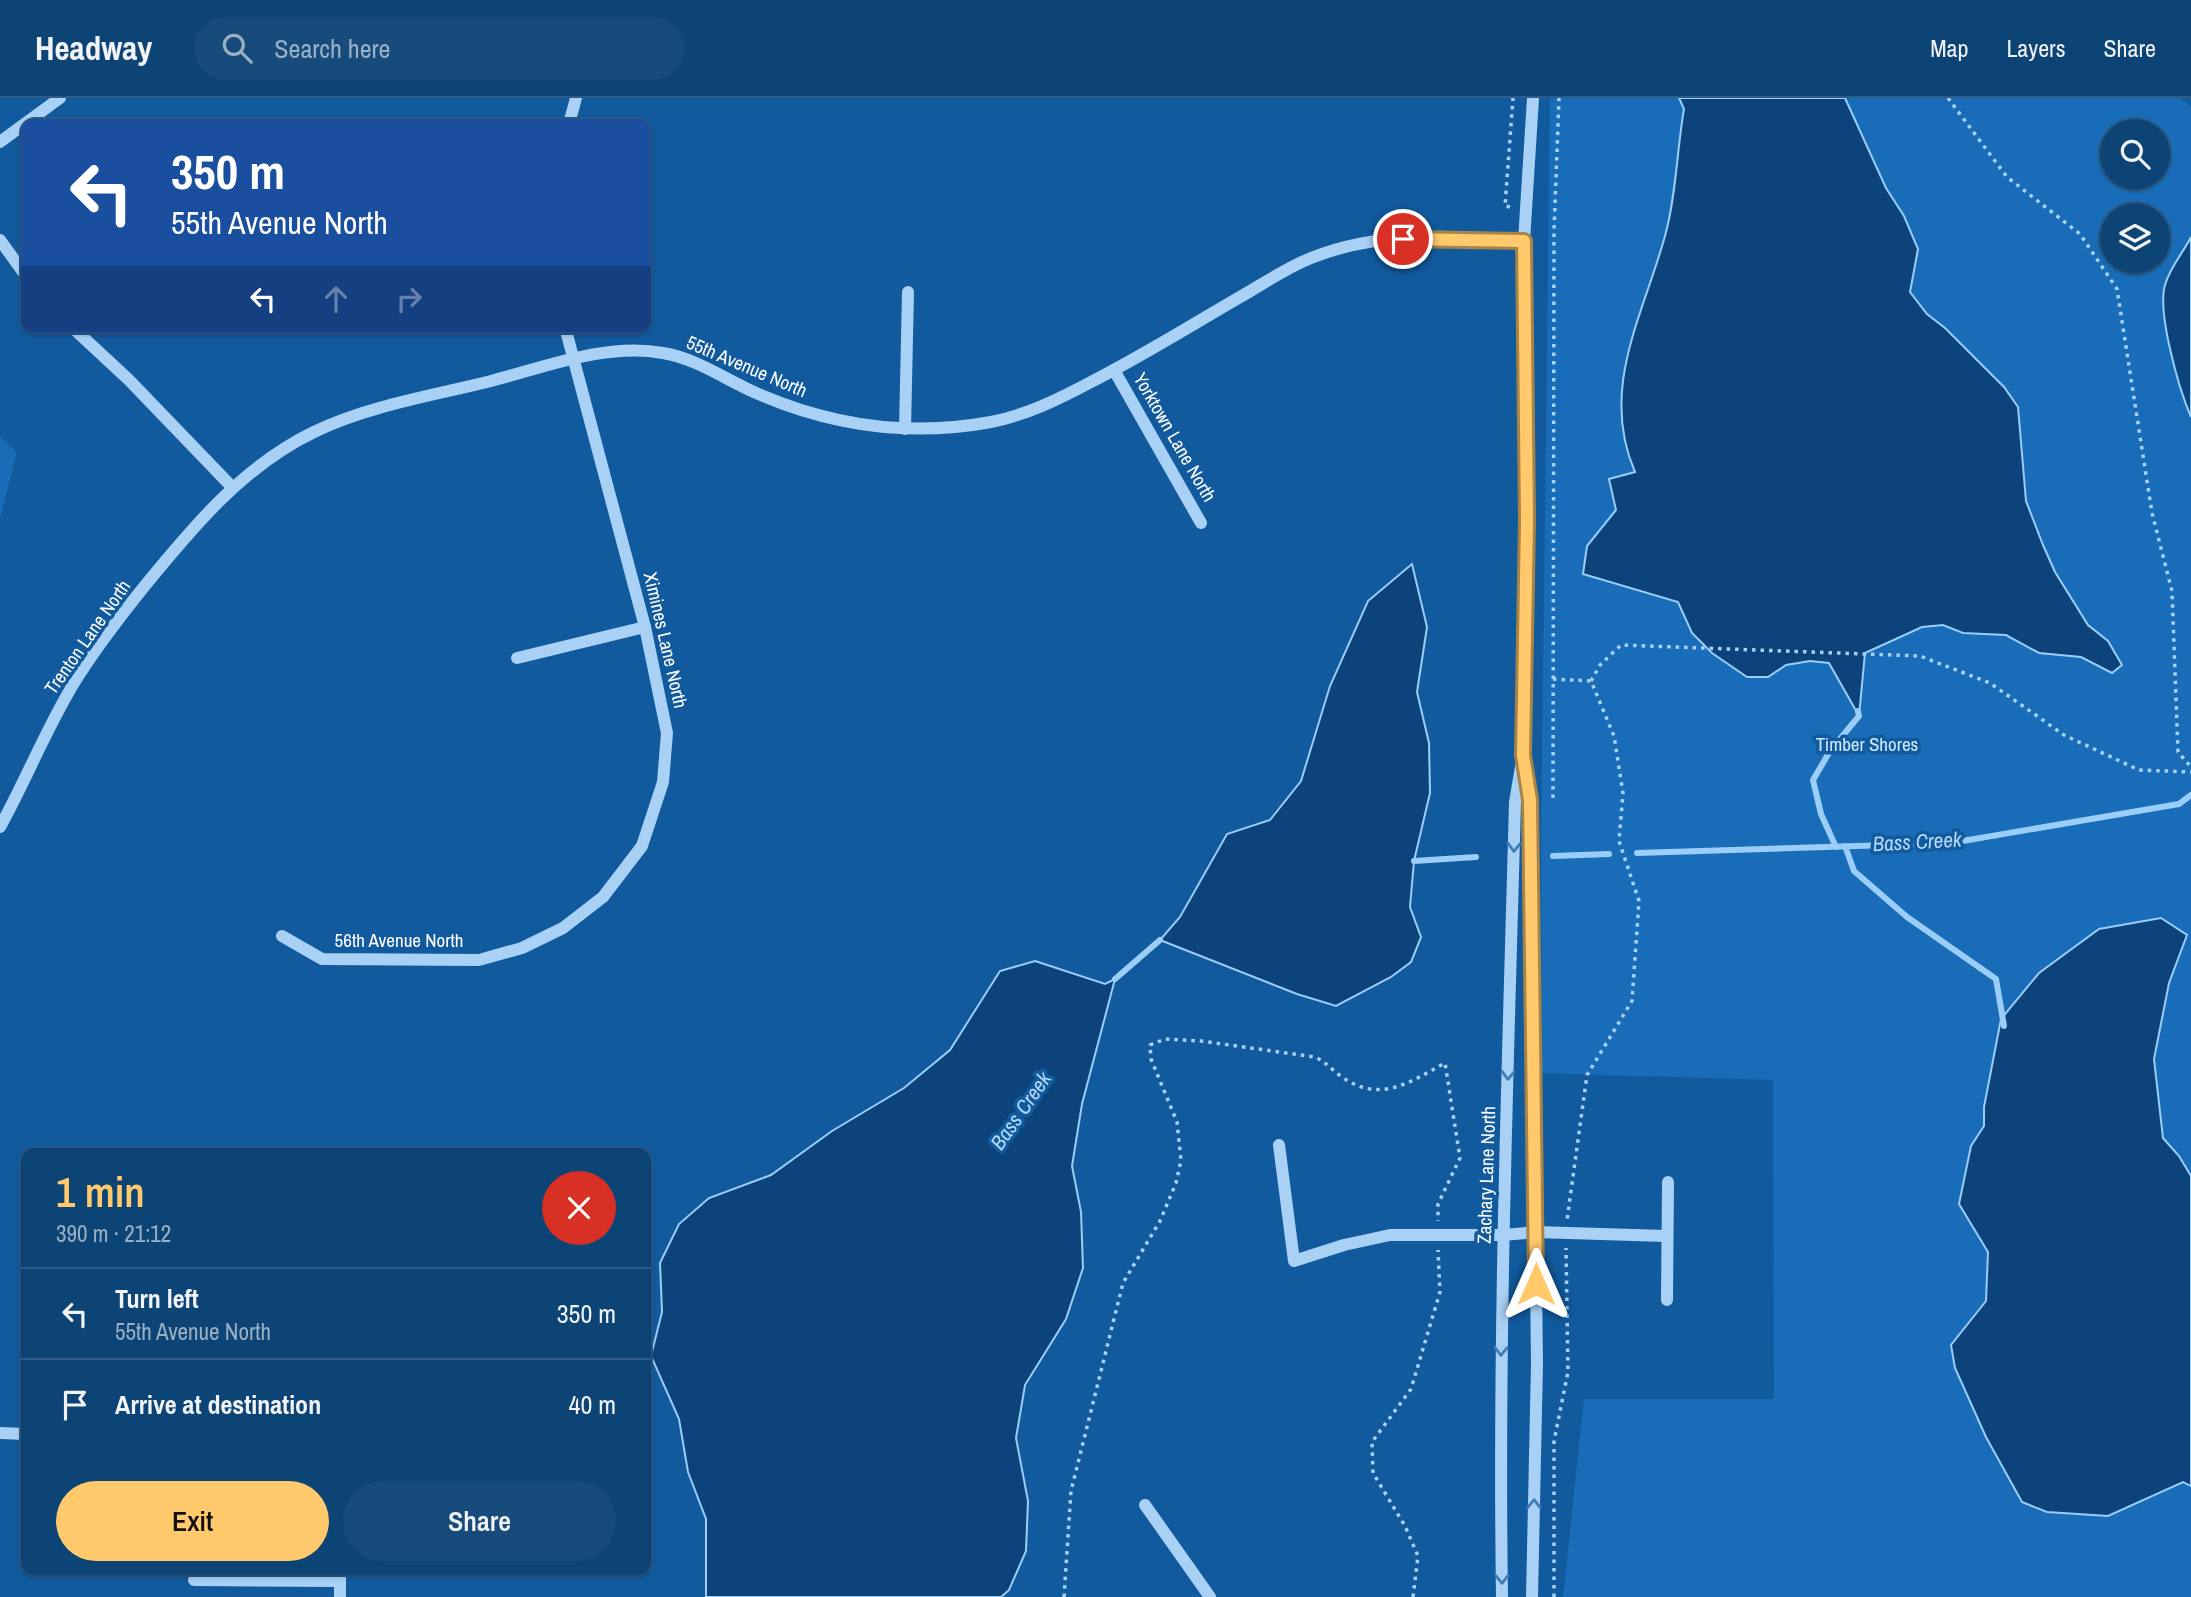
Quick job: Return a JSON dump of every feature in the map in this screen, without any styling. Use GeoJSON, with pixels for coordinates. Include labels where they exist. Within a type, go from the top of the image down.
{"type":"FeatureCollection","features":[{"type":"Feature","properties":{"kind":"street"},"geometry":{"type":"LineString","coordinates":[[31,119],[60,98]]}},
{"type":"Feature","properties":{"kind":"street"},"geometry":{"type":"LineString","coordinates":[[570,119],[576,98]]}},
{"type":"Feature","properties":{"kind":"street","name":"Zachary Lane North"},"geometry":{"type":"LineString","coordinates":[[1502,1597],[1500,1449],[1503,1235],[1515,802],[1523,755],[1527,520],[1524,241],[1533,98]]}},
{"type":"Feature","properties":{"kind":"street"},"geometry":{"type":"LineString","coordinates":[[0,142],[21,127]]}},
{"type":"Feature","properties":{"kind":"street","name":"55th Avenue North"},"geometry":{"type":"LineString","coordinates":[[232,487],[271,457],[313,432],[355,415],[575,359],[633,350],[666,353],[785,406],[834,420],[905,429],[946,428],[996,421],[1047,405],[1310,259],[1343,248],[1424,237],[1524,241]]}},
{"type":"Feature","properties":{"kind":"street"},"geometry":{"type":"LineString","coordinates":[[0,240],[21,269]]}},
{"type":"Feature","properties":{"kind":"street"},"geometry":{"type":"LineString","coordinates":[[905,429],[908,292]]}},
{"type":"Feature","properties":{"kind":"street"},"geometry":{"type":"LineString","coordinates":[[78,333],[129,380],[232,487]]}},
{"type":"Feature","properties":{"kind":"street","name":"Ximines Lane North"},"geometry":{"type":"LineString","coordinates":[[479,960],[522,947],[563,928],[603,897],[642,846],[663,782],[667,733],[645,627],[567,333]]}},
{"type":"Feature","properties":{"kind":"street","name":"Yorktown Lane North"},"geometry":{"type":"LineString","coordinates":[[1114,370],[1201,523]]}},
{"type":"Feature","properties":{"kind":"street","name":"Trenton Lane North"},"geometry":{"type":"LineString","coordinates":[[0,827],[74,683],[174,550],[232,487]]}},
{"type":"Feature","properties":{"kind":"street"},"geometry":{"type":"LineString","coordinates":[[517,657],[645,627]]}},
{"type":"Feature","properties":{"kind":"street","name":"Zachary Lane North"},"geometry":{"type":"LineString","coordinates":[[1523,755],[1530,800],[1536,1232],[1537,1363],[1532,1597]]}},
{"type":"Feature","properties":{"kind":"street","name":"56th Avenue North"},"geometry":{"type":"LineString","coordinates":[[282,936],[322,959],[479,960]]}},
{"type":"Feature","properties":{"kind":"street"},"geometry":{"type":"LineString","coordinates":[[1279,1145],[1294,1261],[1344,1245],[1390,1235],[1503,1235],[1536,1232],[1667,1236]]}},
{"type":"Feature","properties":{"kind":"street"},"geometry":{"type":"LineString","coordinates":[[1667,1300],[1668,1182]]}},
{"type":"Feature","properties":{"kind":"street"},"geometry":{"type":"LineString","coordinates":[[0,1433],[21,1434]]}},
{"type":"Feature","properties":{"kind":"street"},"geometry":{"type":"LineString","coordinates":[[1145,1506],[1210,1597]]}},
{"type":"Feature","properties":{"kind":"street"},"geometry":{"type":"LineString","coordinates":[[194,1580],[340,1575],[340,1597]]}},
{"type":"Feature","properties":{"kind":"path"},"geometry":{"type":"LineString","coordinates":[[1552,798],[1554,231],[1559,98]]}},
{"type":"Feature","properties":{"kind":"path"},"geometry":{"type":"LineString","coordinates":[[1948,98],[2007,177],[2080,234],[2117,289],[2152,513],[2172,591],[2178,752],[2191,770]]}},
{"type":"Feature","properties":{"kind":"path"},"geometry":{"type":"LineString","coordinates":[[1591,681],[1600,665],[1621,645],[1920,656],[1990,683],[2064,734],[2138,770],[2191,770]]}},
{"type":"Feature","properties":{"kind":"path"},"geometry":{"type":"LineString","coordinates":[[1553,679],[1591,681]]}},
{"type":"Feature","properties":{"kind":"path"},"geometry":{"type":"LineString","coordinates":[[1554,1597],[1554,1441],[1568,1372],[1566,1233],[1587,1075],[1632,1001],[1639,901],[1619,841],[1623,793],[1614,736],[1591,681]]}},
{"type":"Feature","properties":{"kind":"path"},"geometry":{"type":"LineString","coordinates":[[1064,1597],[1071,1491],[1123,1283],[1160,1222],[1176,1183],[1181,1160],[1177,1122],[1151,1059],[1150,1045],[1165,1039],[1201,1041],[1315,1057],[1328,1063],[1342,1077],[1372,1091],[1398,1088],[1445,1063],[1460,1158],[1438,1204],[1440,1292],[1411,1389],[1372,1443],[1373,1473],[1405,1526],[1418,1556],[1413,1597]]}},
{"type":"Feature","properties":{"kind":"green space","name":"Timber Shores"},"geometry":{"type":"Polygon","coordinates":[[[1550,98],[2180,98],[2191,106],[2191,1597],[1563,1597],[1584,1399],[1774,1399],[1773,1080],[1542,1073],[1541,841],[1550,98]]]}},
{"type":"Feature","properties":{"kind":"green space"},"geometry":{"type":"Polygon","coordinates":[[[0,437],[17,452],[0,518],[0,437]]]}},
{"type":"Feature","properties":{"kind":"water"},"geometry":{"type":"Polygon","coordinates":[[[1679,98],[1845,98],[1886,188],[1904,216],[1918,249],[1910,292],[1927,314],[1945,328],[2004,387],[2018,407],[2026,501],[2055,572],[2088,625],[2108,641],[2122,665],[2112,673],[2081,657],[2039,653],[2006,635],[1963,633],[1943,625],[1922,627],[1865,653],[1859,716],[1829,663],[1810,661],[1786,665],[1768,677],[1747,677],[1712,653],[1692,633],[1678,602],[1583,574],[1587,546],[1616,510],[1609,479],[1635,472],[1625,441],[1621,411],[1623,382],[1636,324],[1669,221],[1684,109],[1679,98]]]}},
{"type":"Feature","properties":{"kind":"water"},"geometry":{"type":"Polygon","coordinates":[[[2191,237],[2191,417],[2171,351],[2164,314],[2163,298],[2170,272],[2191,237]]]}},
{"type":"Feature","properties":{"kind":"water"},"geometry":{"type":"Polygon","coordinates":[[[1412,564],[1427,627],[1417,692],[1429,743],[1430,793],[1414,861],[1410,907],[1421,937],[1411,962],[1391,977],[1336,1006],[1297,994],[1160,940],[1180,917],[1227,834],[1270,820],[1301,781],[1330,686],[1368,601],[1412,564]]]}},
{"type":"Feature","properties":{"kind":"water"},"geometry":{"type":"Polygon","coordinates":[[[2161,918],[2187,935],[2169,983],[2154,1059],[2163,1138],[2179,1156],[2191,1176],[2191,1486],[2183,1482],[2108,1516],[2047,1512],[2022,1502],[1986,1437],[1955,1368],[1951,1345],[1986,1301],[1988,1252],[1959,1204],[1971,1146],[1984,1126],[1984,1107],[2001,1019],[2039,973],[2099,929],[2161,918]]]}},
{"type":"Feature","properties":{"kind":"water"},"geometry":{"type":"Polygon","coordinates":[[[1035,961],[1105,984],[1115,979],[1082,1104],[1072,1166],[1081,1212],[1083,1268],[1066,1319],[1025,1385],[1016,1438],[1028,1501],[1026,1551],[1009,1590],[1001,1597],[706,1597],[706,1519],[688,1472],[679,1419],[651,1356],[662,1312],[660,1263],[679,1224],[709,1198],[771,1175],[832,1131],[904,1088],[950,1050],[1000,971],[1035,961]]]}},
{"type":"Feature","properties":{"kind":"waterway"},"geometry":{"type":"LineString","coordinates":[[1836,847],[1821,814],[1813,780],[1830,751],[1859,716],[1858,711]]}},
{"type":"Feature","properties":{"kind":"waterway","name":"Bass Creek"},"geometry":{"type":"LineString","coordinates":[[1637,853],[1951,843],[2179,804],[2191,795]]}},
{"type":"Feature","properties":{"kind":"waterway"},"geometry":{"type":"LineString","coordinates":[[1845,846],[1854,871],[1907,917],[1996,979],[2004,1026]]}},
{"type":"Feature","properties":{"kind":"waterway","name":"Bass Creek"},"geometry":{"type":"LineString","coordinates":[[1553,856],[1609,854]]}},
{"type":"Feature","properties":{"kind":"waterway","name":"Bass Creek"},"geometry":{"type":"LineString","coordinates":[[1414,861],[1476,857]]}},
{"type":"Feature","properties":{"kind":"waterway","name":"Bass Creek"},"geometry":{"type":"LineString","coordinates":[[1115,979],[1160,940]]}},
{"type":"Feature","properties":{"kind":"route"},"geometry":{"type":"LineString","coordinates":[[1403,239],[1494,238],[1524,241],[1527,520],[1523,755],[1530,800],[1536,1284]]}}]}
